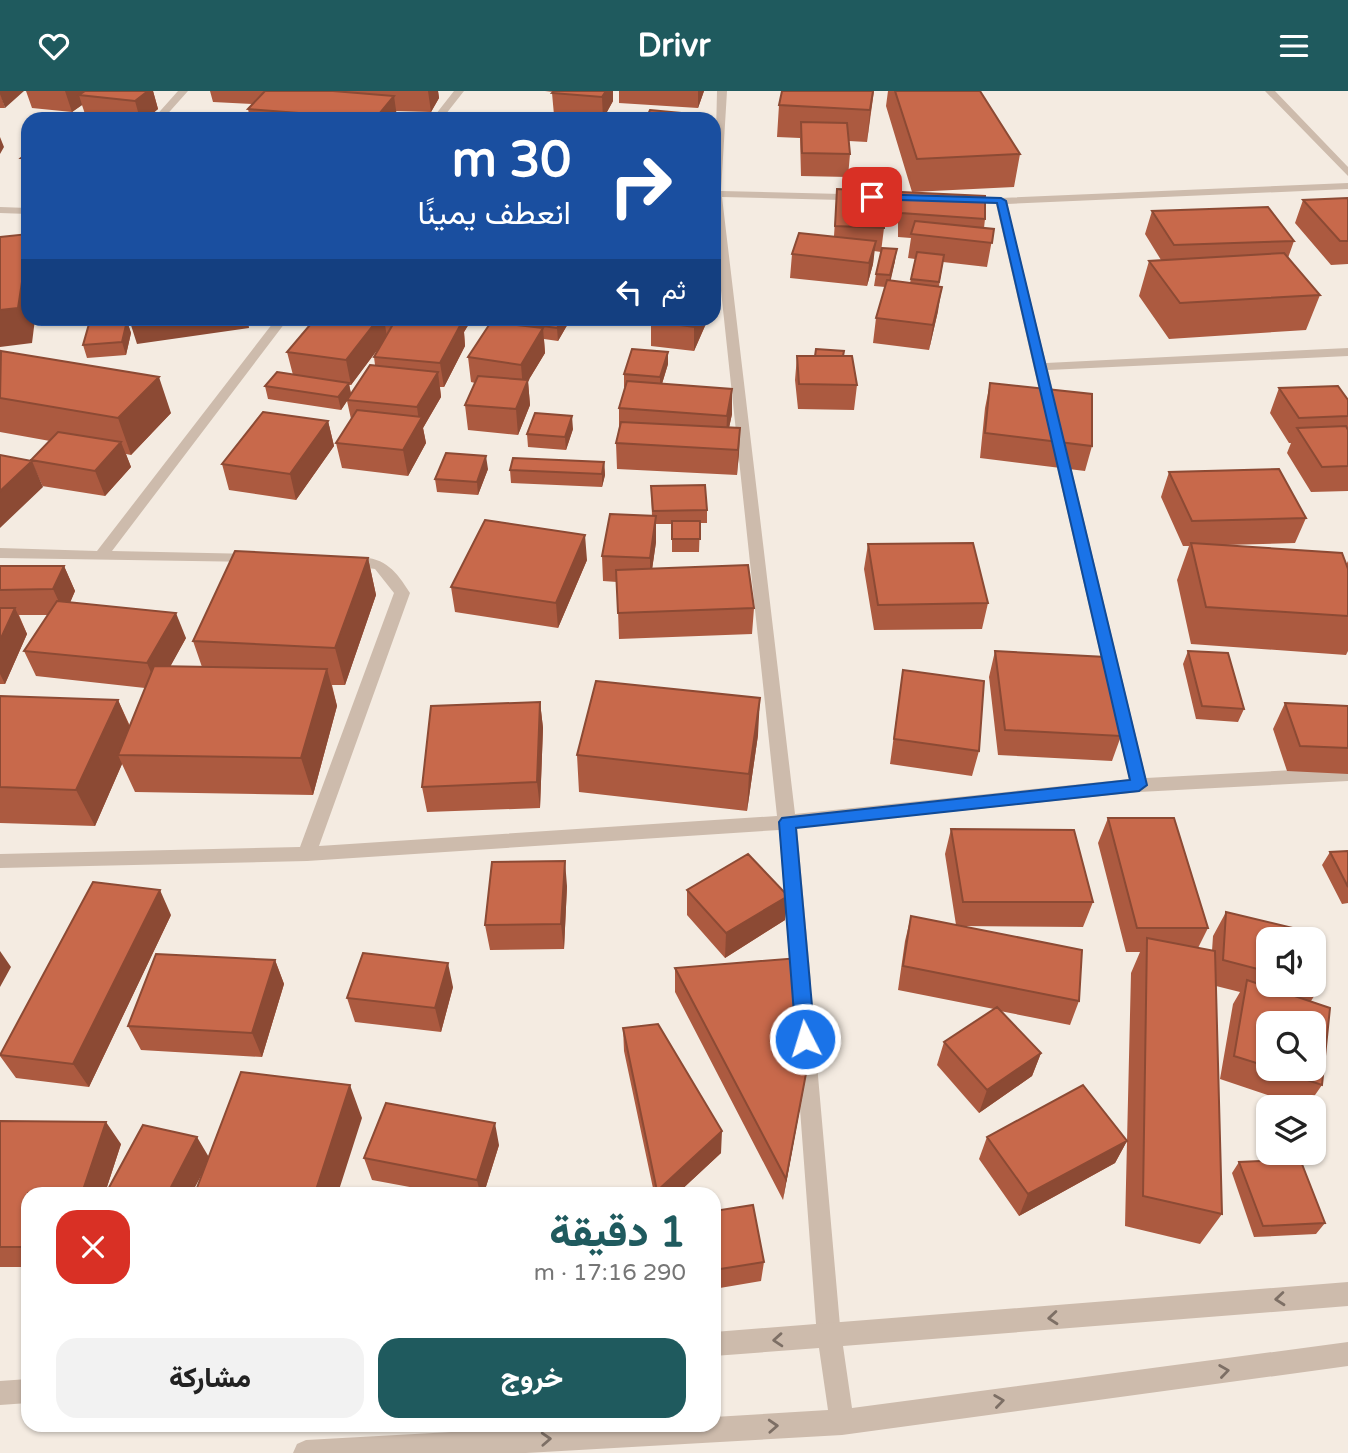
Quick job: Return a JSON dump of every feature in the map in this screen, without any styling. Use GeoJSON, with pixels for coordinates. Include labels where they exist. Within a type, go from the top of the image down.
{"type":"FeatureCollection","features":[{"type":"Feature","properties":{"kind":"street"},"geometry":{"type":"LineString","coordinates":[[164,112],[183,91]]}},
{"type":"Feature","properties":{"kind":"street"},"geometry":{"type":"LineString","coordinates":[[442,112],[459,91]]}},
{"type":"Feature","properties":{"kind":"street"},"geometry":{"type":"LineString","coordinates":[[721,112],[722,91]]}},
{"type":"Feature","properties":{"kind":"street"},"geometry":{"type":"LineString","coordinates":[[1270,91],[1348,173]]}},
{"type":"Feature","properties":{"kind":"street"},"geometry":{"type":"LineString","coordinates":[[947,199],[1001,201],[1348,186]]}},
{"type":"Feature","properties":{"kind":"street"},"geometry":{"type":"LineString","coordinates":[[721,194],[933,199]]}},
{"type":"Feature","properties":{"kind":"street"},"geometry":{"type":"LineString","coordinates":[[1001,201],[1139,785]]}},
{"type":"Feature","properties":{"kind":"street"},"geometry":{"type":"LineString","coordinates":[[0,210],[21,211]]}},
{"type":"Feature","properties":{"kind":"street"},"geometry":{"type":"LineString","coordinates":[[721,238],[788,822],[802,1003]]}},
{"type":"Feature","properties":{"kind":"street"},"geometry":{"type":"LineString","coordinates":[[101,556],[277,326]]}},
{"type":"Feature","properties":{"kind":"street"},"geometry":{"type":"LineString","coordinates":[[1040,367],[1348,352]]}},
{"type":"Feature","properties":{"kind":"street"},"geometry":{"type":"LineString","coordinates":[[0,553],[266,559]]}},
{"type":"Feature","properties":{"kind":"street"},"geometry":{"type":"LineString","coordinates":[[307,854],[402,593],[390,572],[375,562],[334,561]]}},
{"type":"Feature","properties":{"kind":"street"},"geometry":{"type":"LineString","coordinates":[[0,861],[307,854],[788,822],[1139,785],[1348,774]]}},
{"type":"Feature","properties":{"kind":"street"},"geometry":{"type":"LineString","coordinates":[[804,1031],[830,1336],[842,1422]]}},
{"type":"Feature","properties":{"kind":"street"},"geometry":{"type":"LineString","coordinates":[[721,1344],[1348,1294]]}},
{"type":"Feature","properties":{"kind":"street"},"geometry":{"type":"LineString","coordinates":[[721,1429],[842,1422],[1348,1354]]}},
{"type":"Feature","properties":{"kind":"street"},"geometry":{"type":"LineString","coordinates":[[0,1393],[21,1392]]}},
{"type":"Feature","properties":{"kind":"street"},"geometry":{"type":"LineString","coordinates":[[306,1453],[669,1432]]}},
{"type":"Feature","properties":{"kind":"building"},"geometry":{"type":"Polygon","coordinates":[[[85,91],[148,91],[135,101],[79,95],[85,91]]]}},
{"type":"Feature","properties":{"kind":"building"},"geometry":{"type":"Polygon","coordinates":[[[265,91],[333,91],[394,96],[381,112],[286,112],[248,109],[265,91]]]}},
{"type":"Feature","properties":{"kind":"building"},"geometry":{"type":"Polygon","coordinates":[[[606,91],[602,97],[552,93],[606,91]]]}},
{"type":"Feature","properties":{"kind":"building"},"geometry":{"type":"Polygon","coordinates":[[[782,91],[873,91],[870,110],[779,105],[782,91]]]}},
{"type":"Feature","properties":{"kind":"building"},"geometry":{"type":"Polygon","coordinates":[[[895,91],[980,91],[1020,154],[917,159],[895,91]]]}},
{"type":"Feature","properties":{"kind":"building"},"geometry":{"type":"Polygon","coordinates":[[[801,122],[847,123],[850,154],[802,153],[801,122]]]}},
{"type":"Feature","properties":{"kind":"building"},"geometry":{"type":"Polygon","coordinates":[[[837,189],[884,191],[884,228],[835,226],[837,189]]]}},
{"type":"Feature","properties":{"kind":"building"},"geometry":{"type":"Polygon","coordinates":[[[901,192],[985,196],[985,219],[901,213],[901,192]]]}},
{"type":"Feature","properties":{"kind":"building"},"geometry":{"type":"Polygon","coordinates":[[[1348,198],[1348,241],[1340,241],[1303,200],[1348,198]]]}},
{"type":"Feature","properties":{"kind":"building"},"geometry":{"type":"Polygon","coordinates":[[[1268,207],[1294,241],[1174,245],[1152,211],[1268,207]]]}},
{"type":"Feature","properties":{"kind":"building"},"geometry":{"type":"Polygon","coordinates":[[[915,221],[994,229],[992,243],[911,234],[915,221]]]}},
{"type":"Feature","properties":{"kind":"building"},"geometry":{"type":"Polygon","coordinates":[[[799,233],[876,241],[869,263],[792,254],[799,233]]]}},
{"type":"Feature","properties":{"kind":"building"},"geometry":{"type":"Polygon","coordinates":[[[21,235],[21,288],[18,308],[0,310],[0,237],[21,235]]]}},
{"type":"Feature","properties":{"kind":"building"},"geometry":{"type":"Polygon","coordinates":[[[882,248],[897,249],[890,275],[876,274],[882,248]]]}},
{"type":"Feature","properties":{"kind":"building"},"geometry":{"type":"Polygon","coordinates":[[[917,252],[944,255],[939,282],[911,279],[917,252]]]}},
{"type":"Feature","properties":{"kind":"building"},"geometry":{"type":"Polygon","coordinates":[[[1284,253],[1320,295],[1180,303],[1149,261],[1284,253]]]}},
{"type":"Feature","properties":{"kind":"building"},"geometry":{"type":"Polygon","coordinates":[[[887,280],[942,287],[933,325],[876,318],[887,280]]]}},
{"type":"Feature","properties":{"kind":"building"},"geometry":{"type":"Polygon","coordinates":[[[88,326],[126,326],[122,342],[83,345],[88,326]]]}},
{"type":"Feature","properties":{"kind":"building"},"geometry":{"type":"Polygon","coordinates":[[[309,326],[373,326],[346,360],[287,352],[309,326]]]}},
{"type":"Feature","properties":{"kind":"building"},"geometry":{"type":"Polygon","coordinates":[[[392,326],[460,326],[440,363],[374,357],[392,326]]]}},
{"type":"Feature","properties":{"kind":"building"},"geometry":{"type":"Polygon","coordinates":[[[488,326],[543,328],[521,365],[468,357],[488,326]]]}},
{"type":"Feature","properties":{"kind":"building"},"geometry":{"type":"Polygon","coordinates":[[[632,349],[668,352],[660,377],[624,374],[632,349]]]}},
{"type":"Feature","properties":{"kind":"building"},"geometry":{"type":"Polygon","coordinates":[[[816,349],[844,351],[843,356],[815,356],[816,349]]]}},
{"type":"Feature","properties":{"kind":"building"},"geometry":{"type":"Polygon","coordinates":[[[1,351],[159,377],[118,418],[0,398],[1,351]]]}},
{"type":"Feature","properties":{"kind":"building"},"geometry":{"type":"Polygon","coordinates":[[[797,356],[852,356],[857,385],[799,384],[797,356]]]}},
{"type":"Feature","properties":{"kind":"building"},"geometry":{"type":"Polygon","coordinates":[[[370,365],[438,372],[417,407],[347,400],[370,365]]]}},
{"type":"Feature","properties":{"kind":"building"},"geometry":{"type":"Polygon","coordinates":[[[277,372],[349,383],[338,397],[265,386],[277,372]]]}},
{"type":"Feature","properties":{"kind":"building"},"geometry":{"type":"Polygon","coordinates":[[[478,376],[528,380],[516,409],[465,405],[478,376]]]}},
{"type":"Feature","properties":{"kind":"building"},"geometry":{"type":"Polygon","coordinates":[[[627,381],[732,389],[727,416],[619,408],[627,381]]]}},
{"type":"Feature","properties":{"kind":"building"},"geometry":{"type":"Polygon","coordinates":[[[990,383],[1092,394],[1092,446],[985,433],[990,383]]]}},
{"type":"Feature","properties":{"kind":"building"},"geometry":{"type":"Polygon","coordinates":[[[1338,386],[1348,400],[1348,416],[1299,418],[1279,388],[1338,386]]]}},
{"type":"Feature","properties":{"kind":"building"},"geometry":{"type":"Polygon","coordinates":[[[357,410],[422,417],[403,450],[336,443],[357,410]]]}},
{"type":"Feature","properties":{"kind":"building"},"geometry":{"type":"Polygon","coordinates":[[[263,412],[328,421],[290,474],[222,464],[263,412]]]}},
{"type":"Feature","properties":{"kind":"building"},"geometry":{"type":"Polygon","coordinates":[[[535,413],[572,416],[565,437],[527,434],[535,413]]]}},
{"type":"Feature","properties":{"kind":"building"},"geometry":{"type":"Polygon","coordinates":[[[621,422],[740,428],[738,450],[616,443],[621,422]]]}},
{"type":"Feature","properties":{"kind":"building"},"geometry":{"type":"Polygon","coordinates":[[[1346,426],[1348,466],[1322,467],[1297,428],[1346,426]]]}},
{"type":"Feature","properties":{"kind":"building"},"geometry":{"type":"Polygon","coordinates":[[[58,432],[121,442],[95,471],[31,460],[58,432]]]}},
{"type":"Feature","properties":{"kind":"building"},"geometry":{"type":"Polygon","coordinates":[[[446,453],[486,456],[477,482],[435,479],[446,453]]]}},
{"type":"Feature","properties":{"kind":"building"},"geometry":{"type":"Polygon","coordinates":[[[0,455],[32,461],[0,491],[0,455]]]}},
{"type":"Feature","properties":{"kind":"building"},"geometry":{"type":"Polygon","coordinates":[[[513,458],[604,462],[602,474],[510,470],[513,458]]]}},
{"type":"Feature","properties":{"kind":"building"},"geometry":{"type":"Polygon","coordinates":[[[1279,469],[1306,518],[1192,521],[1169,472],[1279,469]]]}},
{"type":"Feature","properties":{"kind":"building"},"geometry":{"type":"Polygon","coordinates":[[[705,485],[707,510],[653,511],[651,486],[705,485]]]}},
{"type":"Feature","properties":{"kind":"building"},"geometry":{"type":"Polygon","coordinates":[[[610,514],[656,516],[650,558],[602,556],[610,514]]]}},
{"type":"Feature","properties":{"kind":"building"},"geometry":{"type":"Polygon","coordinates":[[[485,520],[585,535],[556,603],[451,587],[485,520]]]}},
{"type":"Feature","properties":{"kind":"building"},"geometry":{"type":"Polygon","coordinates":[[[672,521],[700,521],[700,539],[672,539],[672,521]]]}},
{"type":"Feature","properties":{"kind":"building"},"geometry":{"type":"Polygon","coordinates":[[[973,543],[988,603],[878,605],[868,544],[973,543]]]}},
{"type":"Feature","properties":{"kind":"building"},"geometry":{"type":"Polygon","coordinates":[[[1191,543],[1342,553],[1348,569],[1348,616],[1206,607],[1191,543]]]}},
{"type":"Feature","properties":{"kind":"building"},"geometry":{"type":"Polygon","coordinates":[[[235,551],[368,558],[335,648],[193,641],[235,551]]]}},
{"type":"Feature","properties":{"kind":"building"},"geometry":{"type":"Polygon","coordinates":[[[748,565],[754,608],[618,613],[616,570],[748,565]]]}},
{"type":"Feature","properties":{"kind":"building"},"geometry":{"type":"Polygon","coordinates":[[[0,566],[64,566],[53,589],[0,590],[0,566]]]}},
{"type":"Feature","properties":{"kind":"building"},"geometry":{"type":"Polygon","coordinates":[[[57,601],[176,613],[147,663],[24,651],[57,601]]]}},
{"type":"Feature","properties":{"kind":"building"},"geometry":{"type":"Polygon","coordinates":[[[0,608],[15,608],[0,640],[0,608]]]}},
{"type":"Feature","properties":{"kind":"building"},"geometry":{"type":"Polygon","coordinates":[[[995,651],[1106,657],[1121,736],[1005,730],[995,651]]]}},
{"type":"Feature","properties":{"kind":"building"},"geometry":{"type":"Polygon","coordinates":[[[1188,651],[1228,653],[1244,709],[1202,706],[1188,651]]]}},
{"type":"Feature","properties":{"kind":"building"},"geometry":{"type":"Polygon","coordinates":[[[154,666],[327,669],[301,758],[118,755],[154,666]]]}},
{"type":"Feature","properties":{"kind":"building"},"geometry":{"type":"Polygon","coordinates":[[[903,670],[984,681],[979,751],[894,739],[903,670]]]}},
{"type":"Feature","properties":{"kind":"building"},"geometry":{"type":"Polygon","coordinates":[[[596,681],[760,698],[749,774],[577,755],[596,681]]]}},
{"type":"Feature","properties":{"kind":"building"},"geometry":{"type":"Polygon","coordinates":[[[0,696],[118,700],[76,790],[0,787],[0,696]]]}},
{"type":"Feature","properties":{"kind":"building"},"geometry":{"type":"Polygon","coordinates":[[[540,702],[537,782],[422,787],[431,706],[540,702]]]}},
{"type":"Feature","properties":{"kind":"building"},"geometry":{"type":"Polygon","coordinates":[[[1285,703],[1348,706],[1348,748],[1300,746],[1285,703]]]}},
{"type":"Feature","properties":{"kind":"building"},"geometry":{"type":"Polygon","coordinates":[[[1108,818],[1174,818],[1208,928],[1137,928],[1108,818]]]}},
{"type":"Feature","properties":{"kind":"building"},"geometry":{"type":"Polygon","coordinates":[[[951,829],[1074,830],[1093,902],[963,902],[951,829]]]}},
{"type":"Feature","properties":{"kind":"building"},"geometry":{"type":"Polygon","coordinates":[[[1348,851],[1348,887],[1330,852],[1348,851]]]}},
{"type":"Feature","properties":{"kind":"building"},"geometry":{"type":"Polygon","coordinates":[[[748,854],[788,896],[726,933],[687,890],[748,854]]]}},
{"type":"Feature","properties":{"kind":"building"},"geometry":{"type":"Polygon","coordinates":[[[565,861],[561,924],[485,925],[492,862],[565,861]]]}},
{"type":"Feature","properties":{"kind":"building"},"geometry":{"type":"Polygon","coordinates":[[[93,882],[160,890],[73,1064],[0,1055],[93,882]]]}},
{"type":"Feature","properties":{"kind":"building"},"geometry":{"type":"Polygon","coordinates":[[[1226,912],[1289,927],[1256,927],[1256,969],[1223,960],[1226,912]]]}},
{"type":"Feature","properties":{"kind":"building"},"geometry":{"type":"Polygon","coordinates":[[[911,916],[1082,950],[1079,1001],[903,966],[911,916]]]}},
{"type":"Feature","properties":{"kind":"building"},"geometry":{"type":"Polygon","coordinates":[[[1147,938],[1215,951],[1222,1214],[1143,1196],[1147,938]]]}},
{"type":"Feature","properties":{"kind":"building"},"geometry":{"type":"Polygon","coordinates":[[[363,953],[448,963],[435,1008],[347,998],[363,953]]]}},
{"type":"Feature","properties":{"kind":"building"},"geometry":{"type":"Polygon","coordinates":[[[156,954],[275,960],[252,1033],[128,1026],[156,954]]]}},
{"type":"Feature","properties":{"kind":"building"},"geometry":{"type":"Polygon","coordinates":[[[799,958],[808,1063],[786,1179],[675,968],[799,958]]]}},
{"type":"Feature","properties":{"kind":"building"},"geometry":{"type":"Polygon","coordinates":[[[1247,980],[1256,983],[1256,997],[1297,997],[1330,1008],[1326,1046],[1326,1011],[1256,1011],[1256,1063],[1234,1056],[1247,980]]]}},
{"type":"Feature","properties":{"kind":"building"},"geometry":{"type":"Polygon","coordinates":[[[997,1007],[1041,1053],[987,1090],[944,1042],[997,1007]]]}},
{"type":"Feature","properties":{"kind":"building"},"geometry":{"type":"Polygon","coordinates":[[[658,1024],[722,1131],[661,1187],[656,1187],[623,1028],[658,1024]]]}},
{"type":"Feature","properties":{"kind":"building"},"geometry":{"type":"Polygon","coordinates":[[[241,1072],[350,1085],[317,1187],[197,1187],[241,1072]]]}},
{"type":"Feature","properties":{"kind":"building"},"geometry":{"type":"Polygon","coordinates":[[[1083,1085],[1127,1141],[1028,1194],[987,1137],[1083,1085]]]}},
{"type":"Feature","properties":{"kind":"building"},"geometry":{"type":"Polygon","coordinates":[[[386,1103],[495,1123],[477,1180],[364,1158],[386,1103]]]}},
{"type":"Feature","properties":{"kind":"building"},"geometry":{"type":"Polygon","coordinates":[[[0,1121],[106,1122],[84,1187],[21,1187],[21,1247],[0,1247],[0,1121]]]}},
{"type":"Feature","properties":{"kind":"building"},"geometry":{"type":"Polygon","coordinates":[[[143,1125],[197,1137],[171,1187],[109,1187],[143,1125]]]}},
{"type":"Feature","properties":{"kind":"building"},"geometry":{"type":"Polygon","coordinates":[[[1256,1161],[1256,1165],[1302,1165],[1325,1223],[1263,1226],[1239,1162],[1256,1161]]]}},
{"type":"Feature","properties":{"kind":"building"},"geometry":{"type":"Polygon","coordinates":[[[753,1205],[764,1262],[721,1269],[721,1210],[753,1205]]]}},
{"type":"Feature","properties":{"kind":"route"},"geometry":{"type":"LineString","coordinates":[[805,1039],[788,822],[1139,785],[1001,201],[872,197]]}}]}
